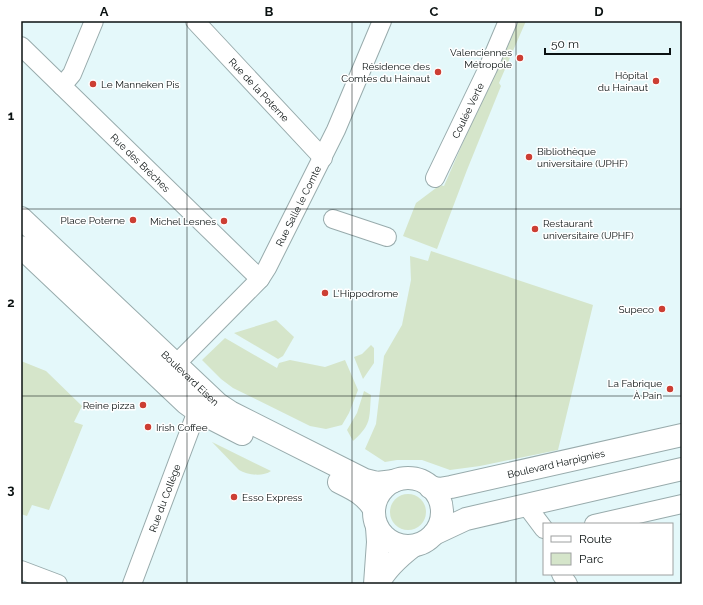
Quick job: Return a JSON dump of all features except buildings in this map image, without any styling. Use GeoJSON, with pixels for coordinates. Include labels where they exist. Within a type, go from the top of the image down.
{"type":"FeatureCollection","features":[{"type":"Feature","properties":{"kind":"main road","name":"Boulevard Eisen"},"geometry":{"type":"LineString","coordinates":[[21,218],[218,404],[230,412],[365,480],[377,483],[394,482]]}},
{"type":"Feature","properties":{"kind":"main road","name":"Boulevard Eisen"},"geometry":{"type":"LineString","coordinates":[[21,248],[180,398],[196,411],[358,491],[368,500],[375,518]]}},
{"type":"Feature","properties":{"kind":"main road","name":"Boulevard Harpignies"},"geometry":{"type":"LineString","coordinates":[[430,487],[439,489],[451,488],[682,435]]}},
{"type":"Feature","properties":{"kind":"main road"},"geometry":{"type":"LineString","coordinates":[[378,584],[402,554],[413,546],[424,542],[434,534],[466,519],[682,469]]}},
{"type":"Feature","properties":{"kind":"main road"},"geometry":{"type":"LineString","coordinates":[[375,584],[378,538],[375,518],[375,502],[386,486],[404,479],[413,479],[430,487],[438,498],[441,510],[441,520],[434,534]]}},
{"type":"Feature","properties":{"kind":"main road"},"geometry":{"type":"LineString","coordinates":[[375,518],[384,537],[392,542],[404,546],[413,546]]}},
{"type":"Feature","properties":{"kind":"street"},"geometry":{"type":"LineString","coordinates":[[62,86],[72,74],[94,21]]}},
{"type":"Feature","properties":{"kind":"street","name":"Rue de la Poterne"},"geometry":{"type":"LineString","coordinates":[[195,21],[323,158]]}},
{"type":"Feature","properties":{"kind":"street","name":"Rue Salle le Comte"},"geometry":{"type":"LineString","coordinates":[[176,364],[260,279],[267,268],[340,122],[382,21]]}},
{"type":"Feature","properties":{"kind":"street","name":"Coulée Verte"},"geometry":{"type":"LineString","coordinates":[[435,178],[488,68],[508,21]]}},
{"type":"Feature","properties":{"kind":"street","name":"Rue des Brèches"},"geometry":{"type":"LineString","coordinates":[[21,46],[260,279]]}},
{"type":"Feature","properties":{"kind":"street"},"geometry":{"type":"LineString","coordinates":[[333,218],[387,237]]}},
{"type":"Feature","properties":{"kind":"street","name":"Rue du Collège"},"geometry":{"type":"LineString","coordinates":[[132,584],[196,411]]}},
{"type":"Feature","properties":{"kind":"street"},"geometry":{"type":"LineString","coordinates":[[598,523],[682,504]]}},
{"type":"Feature","properties":{"kind":"street"},"geometry":{"type":"LineString","coordinates":[[526,505],[543,528]]}},
{"type":"Feature","properties":{"kind":"street"},"geometry":{"type":"LineString","coordinates":[[21,570],[58,584]]}},
{"type":"Feature","properties":{"kind":"street"},"geometry":{"type":"LineString","coordinates":[[562,575],[568,584]]}},
{"type":"Feature","properties":{"kind":"green space"},"geometry":{"type":"Polygon","coordinates":[[[516,21],[526,21],[499,83],[501,86],[437,249],[403,236],[416,203],[440,185],[444,186],[516,21]]]}},
{"type":"Feature","properties":{"kind":"green space"},"geometry":{"type":"Polygon","coordinates":[[[431,251],[593,305],[558,450],[480,466],[450,470],[422,460],[397,460],[385,462],[365,449],[376,424],[384,356],[402,325],[411,280],[410,256],[428,261],[431,251]]]}},
{"type":"Feature","properties":{"kind":"green space"},"geometry":{"type":"Polygon","coordinates":[[[276,320],[294,337],[283,356],[278,359],[234,333],[276,320]]]}},
{"type":"Feature","properties":{"kind":"green space"},"geometry":{"type":"Polygon","coordinates":[[[225,338],[277,368],[279,363],[290,360],[325,367],[345,360],[358,390],[349,413],[342,425],[326,429],[310,426],[233,388],[221,379],[202,360],[225,338]]]}},
{"type":"Feature","properties":{"kind":"green space"},"geometry":{"type":"Polygon","coordinates":[[[371,345],[374,348],[374,363],[363,379],[354,357],[362,354],[371,345]]]}},
{"type":"Feature","properties":{"kind":"green space"},"geometry":{"type":"Polygon","coordinates":[[[21,361],[46,371],[82,406],[74,422],[83,425],[49,510],[32,505],[27,516],[21,514],[21,361]]]}},
{"type":"Feature","properties":{"kind":"green space"},"geometry":{"type":"Polygon","coordinates":[[[364,391],[371,395],[368,421],[364,430],[353,441],[347,430],[357,413],[364,391]]]}},
{"type":"Feature","properties":{"kind":"green space"},"geometry":{"type":"Polygon","coordinates":[[[212,442],[271,471],[259,475],[242,472],[212,442]]]}},
{"type":"Feature","properties":{"kind":"green space"},"geometry":{"type":"Polygon","coordinates":[[[412,494],[421,499],[425,505],[425,519],[421,525],[412,530],[404,530],[395,525],[391,519],[390,508],[395,499],[401,495],[412,494]]]}},
{"type":"Feature","properties":{"kind":"place","name":"Valenciennes Métropole"},"geometry":{"type":"Point","coordinates":[520,58]}},
{"type":"Feature","properties":{"kind":"place","name":"Résidence des Comtes du Hainaut"},"geometry":{"type":"Point","coordinates":[438,72]}},
{"type":"Feature","properties":{"kind":"place","name":"Hôpital du Hainaut"},"geometry":{"type":"Point","coordinates":[656,81]}},
{"type":"Feature","properties":{"kind":"place","name":"Le Manneken Pis"},"geometry":{"type":"Point","coordinates":[93,84]}},
{"type":"Feature","properties":{"kind":"place","name":"Bibliothèque universitaire (UPHF)"},"geometry":{"type":"Point","coordinates":[529,157]}},
{"type":"Feature","properties":{"kind":"place","name":"Place Poterne"},"geometry":{"type":"Point","coordinates":[133,220]}},
{"type":"Feature","properties":{"kind":"place","name":"Michel Lesnes"},"geometry":{"type":"Point","coordinates":[224,221]}},
{"type":"Feature","properties":{"kind":"place","name":"Restaurant universitaire (UPHF)"},"geometry":{"type":"Point","coordinates":[535,229]}},
{"type":"Feature","properties":{"kind":"place","name":"L'Hippodrome"},"geometry":{"type":"Point","coordinates":[325,293]}},
{"type":"Feature","properties":{"kind":"place","name":"Supeco"},"geometry":{"type":"Point","coordinates":[662,309]}},
{"type":"Feature","properties":{"kind":"place","name":"La Fabrique À Pain"},"geometry":{"type":"Point","coordinates":[670,389]}},
{"type":"Feature","properties":{"kind":"place","name":"Reine pizza"},"geometry":{"type":"Point","coordinates":[143,405]}},
{"type":"Feature","properties":{"kind":"place","name":"Irish Coffee"},"geometry":{"type":"Point","coordinates":[148,427]}},
{"type":"Feature","properties":{"kind":"place","name":"Esso Express"},"geometry":{"type":"Point","coordinates":[234,497]}}]}
